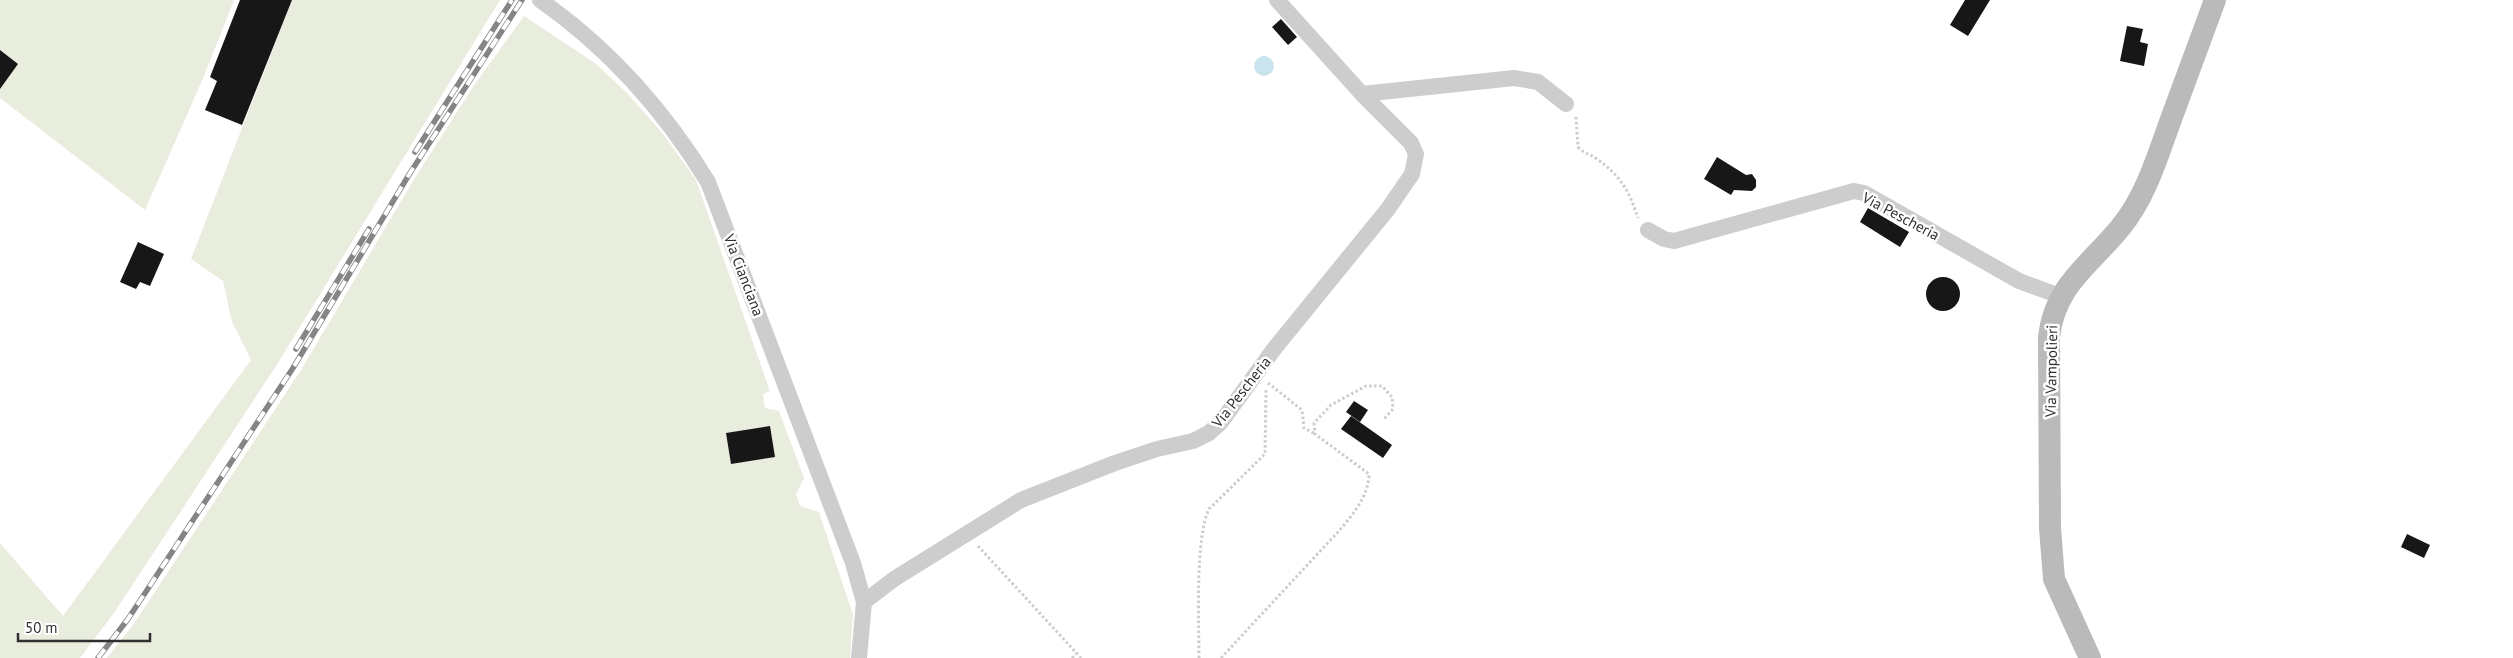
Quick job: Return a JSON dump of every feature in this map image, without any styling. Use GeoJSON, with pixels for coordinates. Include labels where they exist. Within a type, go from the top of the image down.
{"type":"FeatureCollection","features":[{"type":"Feature","properties":{"kind":"street","name":"Via Cianciana"},"geometry":{"type":"LineString","coordinates":[[541,0],[612,58],[636,83],[683,142],[708,182],[853,563],[864,602]]}},
{"type":"Feature","properties":{"kind":"street","name":"Via Pescheria"},"geometry":{"type":"LineString","coordinates":[[864,602],[894,579],[1021,500],[1157,448],[1192,441],[1210,433],[1261,377],[1388,209],[1412,174],[1416,154],[1411,143],[1362,94],[1277,0]]}},
{"type":"Feature","properties":{"kind":"street","name":"Via Vampolieri"},"geometry":{"type":"LineString","coordinates":[[2090,658],[2054,578],[2050,528],[2049,337],[2052,317],[2060,296],[2076,275],[2120,228],[2141,194],[2154,167],[2215,0]]}},
{"type":"Feature","properties":{"kind":"street"},"geometry":{"type":"LineString","coordinates":[[1362,94],[1514,78],[1538,82],[1566,104]]}},
{"type":"Feature","properties":{"kind":"street","name":"Via Pescheria"},"geometry":{"type":"LineString","coordinates":[[1648,230],[1664,239],[1674,241],[1854,191],[1864,193],[2019,282],[2060,296]]}},
{"type":"Feature","properties":{"kind":"street"},"geometry":{"type":"LineString","coordinates":[[859,658],[864,602]]}},
{"type":"Feature","properties":{"kind":"path"},"geometry":{"type":"LineString","coordinates":[[1566,104],[1577,118],[1578,147],[1585,155],[1595,157],[1623,182],[1632,197],[1638,218],[1648,230]]}},
{"type":"Feature","properties":{"kind":"path"},"geometry":{"type":"LineString","coordinates":[[1221,658],[1337,533],[1352,515],[1369,485],[1369,474],[1304,428],[1302,410],[1261,377]]}},
{"type":"Feature","properties":{"kind":"path"},"geometry":{"type":"LineString","coordinates":[[1199,658],[1201,547],[1204,519],[1209,509],[1265,454],[1261,377]]}},
{"type":"Feature","properties":{"kind":"path"},"geometry":{"type":"LineString","coordinates":[[1315,434],[1314,423],[1331,405],[1366,386],[1382,386],[1392,397],[1393,409],[1383,420]]}},
{"type":"Feature","properties":{"kind":"path"},"geometry":{"type":"LineString","coordinates":[[964,535],[974,542],[1081,658]]}},
{"type":"Feature","properties":{"kind":"path"},"geometry":{"type":"LineString","coordinates":[[1072,658],[1077,653]]}},
{"type":"Feature","properties":{"kind":"shaded area"},"geometry":{"type":"Polygon","coordinates":[[[0,0],[234,0],[204,76],[145,210],[0,98],[0,0]]]}},
{"type":"Feature","properties":{"kind":"shaded area"},"geometry":{"type":"Polygon","coordinates":[[[292,0],[500,0],[278,363],[114,613],[80,658],[0,658],[0,543],[63,616],[251,360],[232,322],[223,281],[191,259],[292,0]]]}},
{"type":"Feature","properties":{"kind":"shaded area"},"geometry":{"type":"Polygon","coordinates":[[[524,16],[595,63],[628,94],[663,134],[696,180],[770,391],[763,394],[765,408],[779,411],[804,478],[796,494],[800,506],[819,512],[853,615],[850,658],[107,658],[135,622],[301,370],[416,176],[475,84],[524,16]]]}},
{"type":"Feature","properties":{"kind":"water"},"geometry":{"type":"Polygon","coordinates":[[[1264,56],[1271,59],[1274,66],[1271,73],[1264,76],[1257,73],[1254,66],[1257,59],[1264,56]]]}},
{"type":"Feature","properties":{"kind":"building"},"geometry":{"type":"Polygon","coordinates":[[[240,0],[292,0],[242,125],[205,110],[217,81],[210,77],[240,0]]]}},
{"type":"Feature","properties":{"kind":"building"},"geometry":{"type":"Polygon","coordinates":[[[1965,0],[1990,0],[1968,36],[1950,25],[1965,0]]]}},
{"type":"Feature","properties":{"kind":"building"},"geometry":{"type":"Polygon","coordinates":[[[1281,19],[1297,37],[1288,45],[1272,27],[1281,19]]]}},
{"type":"Feature","properties":{"kind":"building"},"geometry":{"type":"Polygon","coordinates":[[[2127,26],[2143,29],[2140,42],[2148,44],[2144,66],[2120,61],[2127,26]]]}},
{"type":"Feature","properties":{"kind":"building"},"geometry":{"type":"Polygon","coordinates":[[[0,50],[18,64],[0,89],[0,50]]]}},
{"type":"Feature","properties":{"kind":"building"},"geometry":{"type":"Polygon","coordinates":[[[1717,157],[1746,175],[1752,174],[1756,180],[1756,187],[1752,191],[1734,190],[1731,195],[1704,179],[1717,157]]]}},
{"type":"Feature","properties":{"kind":"building"},"geometry":{"type":"Polygon","coordinates":[[[1868,208],[1909,232],[1900,247],[1860,222],[1868,208]]]}},
{"type":"Feature","properties":{"kind":"building"},"geometry":{"type":"Polygon","coordinates":[[[138,242],[164,254],[150,286],[140,282],[136,289],[120,282],[138,242]]]}},
{"type":"Feature","properties":{"kind":"building"},"geometry":{"type":"Polygon","coordinates":[[[1943,277],[1950,278],[1955,282],[1959,287],[1959,301],[1955,306],[1950,310],[1943,311],[1936,310],[1931,306],[1927,301],[1926,294],[1927,287],[1931,282],[1936,278],[1943,277]]]}},
{"type":"Feature","properties":{"kind":"building"},"geometry":{"type":"Polygon","coordinates":[[[1354,401],[1368,410],[1360,422],[1346,412],[1354,401]]]}},
{"type":"Feature","properties":{"kind":"building"},"geometry":{"type":"Polygon","coordinates":[[[1351,416],[1392,445],[1383,458],[1341,429],[1351,416]]]}},
{"type":"Feature","properties":{"kind":"building"},"geometry":{"type":"Polygon","coordinates":[[[770,426],[775,457],[731,464],[726,433],[770,426]]]}},
{"type":"Feature","properties":{"kind":"building"},"geometry":{"type":"Polygon","coordinates":[[[2407,534],[2430,545],[2424,558],[2401,547],[2407,534]]]}},
{"type":"Feature","properties":{"kind":"railway"},"geometry":{"type":"LineString","coordinates":[[415,152],[512,0]]}},
{"type":"Feature","properties":{"kind":"railway"},"geometry":{"type":"LineString","coordinates":[[98,658],[128,619],[293,368],[410,173],[522,0]]}},
{"type":"Feature","properties":{"kind":"railway"},"geometry":{"type":"LineString","coordinates":[[296,349],[369,229]]}}]}
